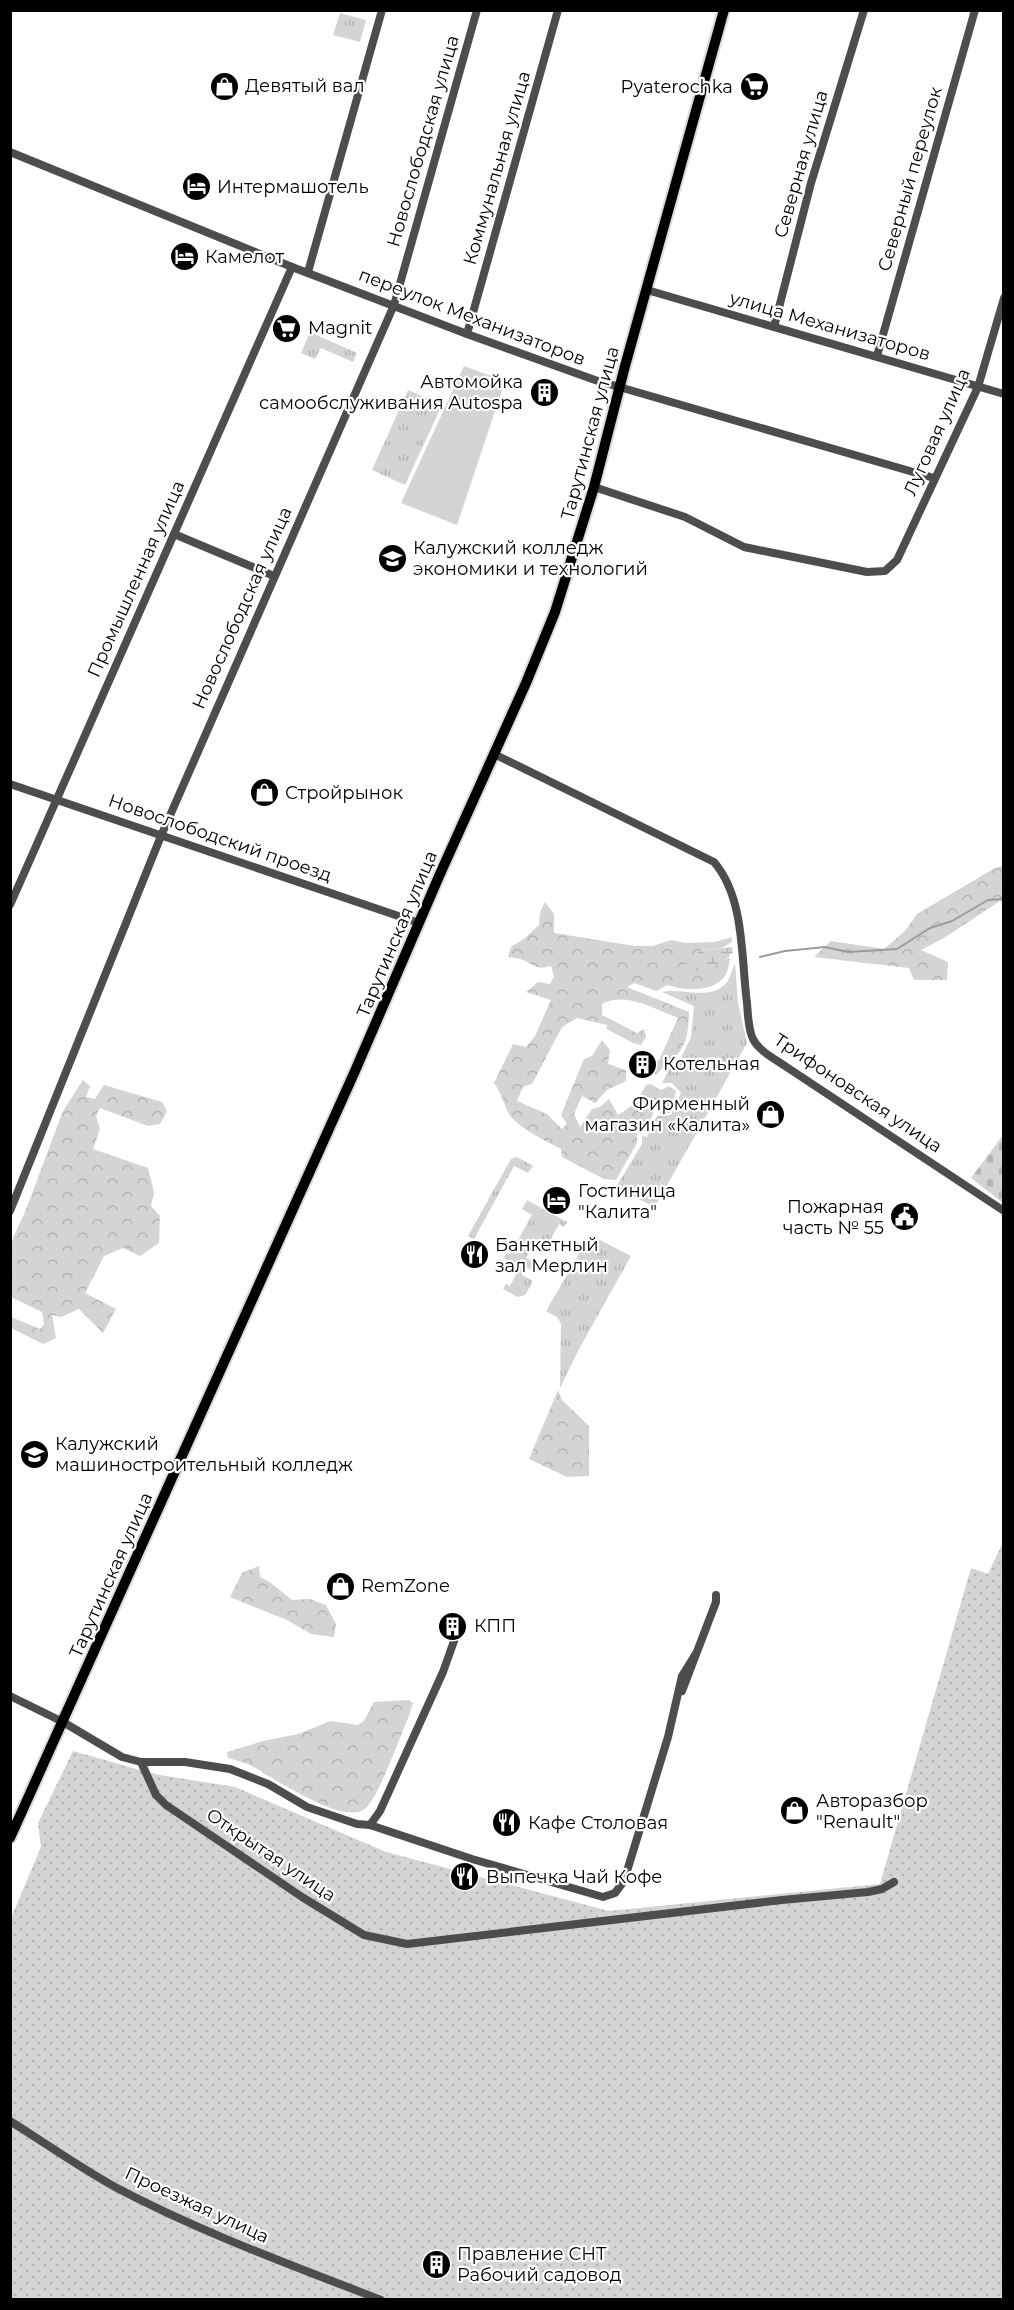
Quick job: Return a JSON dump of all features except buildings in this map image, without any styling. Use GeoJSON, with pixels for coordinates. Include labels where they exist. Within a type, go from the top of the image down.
{"type":"FeatureCollection","features":[{"type":"Feature","properties":{"kind":"main road","name":"Тарутинская улица"},"geometry":{"type":"LineString","coordinates":[[10,1838],[356,1071],[555,612],[594,487],[724,10]]}},
{"type":"Feature","properties":{"kind":"street"},"geometry":{"type":"LineString","coordinates":[[308,272],[382,10]]}},
{"type":"Feature","properties":{"kind":"street","name":"Новослободская улица"},"geometry":{"type":"LineString","coordinates":[[10,1211],[161,836],[394,304],[477,10]]}},
{"type":"Feature","properties":{"kind":"street","name":"Коммунальная улица"},"geometry":{"type":"LineString","coordinates":[[467,334],[558,10]]}},
{"type":"Feature","properties":{"kind":"street","name":"Северная улица"},"geometry":{"type":"LineString","coordinates":[[774,327],[811,183],[864,10]]}},
{"type":"Feature","properties":{"kind":"street","name":"Северный переулок"},"geometry":{"type":"LineString","coordinates":[[877,357],[975,10]]}},
{"type":"Feature","properties":{"kind":"street","name":"переулок Механизаторов"},"geometry":{"type":"LineString","coordinates":[[10,152],[292,267],[394,304],[467,334],[620,388],[934,478]]}},
{"type":"Feature","properties":{"kind":"street","name":"Промышленная улица"},"geometry":{"type":"LineString","coordinates":[[10,905],[292,267]]}},
{"type":"Feature","properties":{"kind":"street","name":"улица Механизаторов"},"geometry":{"type":"LineString","coordinates":[[647,290],[1004,394]]}},
{"type":"Feature","properties":{"kind":"street","name":"Луговая улица"},"geometry":{"type":"LineString","coordinates":[[594,487],[685,517],[744,547],[867,572],[885,571],[897,560],[978,387],[1004,298]]}},
{"type":"Feature","properties":{"kind":"street"},"geometry":{"type":"LineString","coordinates":[[174,534],[274,576]]}},
{"type":"Feature","properties":{"kind":"street","name":"Трифоновская улица"},"geometry":{"type":"LineString","coordinates":[[494,754],[714,862],[725,875],[736,906],[750,1024],[757,1044],[784,1066],[1004,1211]]}},
{"type":"Feature","properties":{"kind":"street","name":"Новослободский проезд"},"geometry":{"type":"LineString","coordinates":[[10,784],[419,923]]}},
{"type":"Feature","properties":{"kind":"street"},"geometry":{"type":"LineString","coordinates":[[10,1696],[63,1722],[122,1757],[141,1762],[185,1762],[230,1769],[268,1784],[307,1808],[357,1824],[370,1825],[472,1859],[603,1897],[615,1893],[624,1881],[668,1737],[682,1676],[695,1655],[716,1602],[716,1595]]}},
{"type":"Feature","properties":{"kind":"street"},"geometry":{"type":"LineString","coordinates":[[370,1825],[380,1811],[443,1672],[454,1641]]}},
{"type":"Feature","properties":{"kind":"street","name":"Открытая улица"},"geometry":{"type":"LineString","coordinates":[[141,1762],[156,1795],[166,1804],[302,1897],[364,1935],[406,1944],[868,1892],[882,1889],[894,1882]]}},
{"type":"Feature","properties":{"kind":"street","name":"Проезжая улица"},"geometry":{"type":"LineString","coordinates":[[10,2121],[114,2186],[154,2206],[273,2258],[381,2300]]}},
{"type":"Feature","properties":{"kind":"green space"},"geometry":{"type":"Polygon","coordinates":[[[340,13],[366,20],[360,42],[333,35],[340,13]]]}},
{"type":"Feature","properties":{"kind":"green space"},"geometry":{"type":"Polygon","coordinates":[[[310,332],[357,353],[353,362],[321,348],[315,359],[301,353],[310,332]]]}},
{"type":"Feature","properties":{"kind":"green space"},"geometry":{"type":"Polygon","coordinates":[[[464,366],[505,381],[457,525],[401,503],[464,366]]]}},
{"type":"Feature","properties":{"kind":"green space"},"geometry":{"type":"Polygon","coordinates":[[[408,390],[442,405],[405,485],[372,470],[408,390]]]}},
{"type":"Feature","properties":{"kind":"green space"},"geometry":{"type":"Polygon","coordinates":[[[1003,866],[1003,902],[1000,901],[944,938],[921,950],[948,962],[947,980],[914,980],[909,968],[814,957],[831,941],[884,949],[905,931],[917,914],[995,868],[1003,866]]]}},
{"type":"Feature","properties":{"kind":"green space"},"geometry":{"type":"Polygon","coordinates":[[[545,902],[554,914],[554,933],[635,946],[653,946],[671,940],[686,943],[715,942],[732,937],[732,942],[722,948],[700,951],[707,970],[730,958],[727,972],[716,984],[700,989],[667,985],[657,991],[634,983],[627,987],[689,1012],[687,1034],[682,1048],[672,1061],[655,1075],[648,1067],[659,1060],[678,1018],[650,1006],[620,999],[602,1004],[602,1015],[637,1033],[644,1029],[646,1037],[641,1045],[607,1029],[607,1025],[577,1018],[562,1027],[532,1084],[523,1087],[517,1101],[547,1114],[562,1129],[567,1124],[561,1115],[584,1059],[592,1056],[602,1040],[610,1050],[608,1064],[626,1070],[626,1081],[607,1090],[595,1103],[582,1096],[574,1114],[580,1127],[592,1109],[600,1107],[609,1099],[618,1115],[636,1103],[646,1085],[651,1084],[661,1090],[669,1086],[676,1091],[670,1113],[661,1113],[655,1109],[645,1132],[637,1130],[637,1143],[616,1180],[604,1179],[562,1157],[561,1149],[519,1124],[509,1114],[494,1083],[513,1044],[526,1047],[535,1036],[551,1000],[526,992],[538,982],[550,984],[554,977],[551,966],[533,966],[521,959],[508,957],[511,947],[539,925],[540,912],[545,902]]]}},
{"type":"Feature","properties":{"kind":"green space"},"geometry":{"type":"Polygon","coordinates":[[[732,947],[733,953],[729,957],[707,970],[690,972],[684,966],[700,951],[732,947]]]}},
{"type":"Feature","properties":{"kind":"green space"},"geometry":{"type":"Polygon","coordinates":[[[735,964],[738,1003],[747,1043],[656,1205],[652,1206],[616,1187],[642,1144],[642,1136],[647,1137],[657,1116],[671,1115],[681,1093],[672,1083],[662,1083],[670,1068],[680,1060],[691,1037],[694,1006],[662,992],[705,993],[713,991],[727,982],[735,964]]]}},
{"type":"Feature","properties":{"kind":"green space"},"geometry":{"type":"Polygon","coordinates":[[[83,1080],[90,1086],[86,1097],[95,1099],[104,1085],[162,1102],[167,1111],[160,1124],[148,1126],[100,1108],[96,1116],[100,1129],[93,1149],[148,1168],[154,1192],[151,1206],[160,1216],[159,1243],[140,1256],[123,1248],[104,1256],[85,1293],[116,1309],[103,1333],[79,1309],[61,1317],[52,1315],[56,1338],[43,1344],[11,1328],[11,1317],[40,1329],[44,1324],[42,1312],[11,1297],[12,1240],[63,1111],[83,1080]]]}},
{"type":"Feature","properties":{"kind":"green space"},"geometry":{"type":"Polygon","coordinates":[[[1003,1135],[1003,1203],[971,1178],[1003,1135]]]}},
{"type":"Feature","properties":{"kind":"green space"},"geometry":{"type":"Polygon","coordinates":[[[517,1157],[533,1166],[528,1173],[514,1166],[474,1239],[468,1236],[511,1159],[517,1157]]]}},
{"type":"Feature","properties":{"kind":"green space"},"geometry":{"type":"Polygon","coordinates":[[[527,1200],[567,1222],[564,1227],[559,1224],[548,1244],[537,1239],[526,1258],[538,1264],[534,1271],[527,1268],[522,1275],[533,1281],[525,1295],[518,1297],[503,1289],[506,1284],[510,1286],[520,1267],[504,1258],[506,1253],[510,1254],[532,1215],[522,1209],[527,1200]]]}},
{"type":"Feature","properties":{"kind":"green space"},"geometry":{"type":"Polygon","coordinates":[[[590,1235],[631,1256],[560,1388],[561,1324],[557,1317],[546,1311],[590,1235]]]}},
{"type":"Feature","properties":{"kind":"green space"},"geometry":{"type":"Polygon","coordinates":[[[558,1390],[562,1400],[589,1426],[589,1476],[567,1477],[529,1459],[558,1390]]]}},
{"type":"Feature","properties":{"kind":"green space"},"geometry":{"type":"Polygon","coordinates":[[[1003,1542],[1003,2299],[11,2300],[11,1918],[41,1847],[38,1823],[73,1751],[154,1774],[235,1787],[386,1852],[609,1911],[880,1884],[971,1568],[988,1574],[1003,1542]]]}},
{"type":"Feature","properties":{"kind":"green space"},"geometry":{"type":"Polygon","coordinates":[[[259,1566],[260,1577],[292,1600],[310,1599],[326,1605],[336,1624],[334,1637],[311,1634],[287,1620],[230,1597],[242,1573],[259,1566]]]}},
{"type":"Feature","properties":{"kind":"green space"},"geometry":{"type":"Polygon","coordinates":[[[409,1700],[413,1703],[409,1716],[383,1778],[366,1808],[356,1812],[326,1806],[290,1789],[250,1765],[228,1758],[227,1752],[263,1741],[298,1734],[331,1721],[358,1725],[364,1721],[374,1702],[409,1700]]]}},
{"type":"Feature","properties":{"kind":"waterway"},"geometry":{"type":"LineString","coordinates":[[760,957],[785,951],[825,947],[848,952],[897,949],[930,928],[952,921],[988,900],[1004,899]]}},
{"type":"Feature","properties":{"kind":"place","name":"Девятый вал"},"geometry":{"type":"Point","coordinates":[224,86]}},
{"type":"Feature","properties":{"kind":"place","name":"Pyaterochka"},"geometry":{"type":"Point","coordinates":[754,87]}},
{"type":"Feature","properties":{"kind":"place","name":"Интермашотель"},"geometry":{"type":"Point","coordinates":[196,187]}},
{"type":"Feature","properties":{"kind":"place","name":"Камелот"},"geometry":{"type":"Point","coordinates":[184,257]}},
{"type":"Feature","properties":{"kind":"place","name":"Magnit"},"geometry":{"type":"Point","coordinates":[287,328]}},
{"type":"Feature","properties":{"kind":"place","name":"Автомойка самообслуживания Autospa"},"geometry":{"type":"Point","coordinates":[544,392]}},
{"type":"Feature","properties":{"kind":"place","name":"Калужский колледж экономики и технологий"},"geometry":{"type":"Point","coordinates":[392,558]}},
{"type":"Feature","properties":{"kind":"place","name":"Стройрынок"},"geometry":{"type":"Point","coordinates":[264,793]}},
{"type":"Feature","properties":{"kind":"place","name":"Котельная"},"geometry":{"type":"Point","coordinates":[642,1064]}},
{"type":"Feature","properties":{"kind":"place","name":"Фирменный магазин «Калита»"},"geometry":{"type":"Point","coordinates":[771,1114]}},
{"type":"Feature","properties":{"kind":"place","name":"Гостиница \"Калита\""},"geometry":{"type":"Point","coordinates":[557,1201]}},
{"type":"Feature","properties":{"kind":"place","name":"Пожарная часть № 55"},"geometry":{"type":"Point","coordinates":[905,1217]}},
{"type":"Feature","properties":{"kind":"place","name":"Банкетный зал Мерлин"},"geometry":{"type":"Point","coordinates":[474,1255]}},
{"type":"Feature","properties":{"kind":"place","name":"Калужский машиностроительный колледж"},"geometry":{"type":"Point","coordinates":[34,1454]}},
{"type":"Feature","properties":{"kind":"place","name":"RemZone"},"geometry":{"type":"Point","coordinates":[340,1586]}},
{"type":"Feature","properties":{"kind":"place","name":"КПП"},"geometry":{"type":"Point","coordinates":[453,1626]}},
{"type":"Feature","properties":{"kind":"place","name":"Авторазбор \"Renault\""},"geometry":{"type":"Point","coordinates":[795,1811]}},
{"type":"Feature","properties":{"kind":"place","name":"Кафе Столовая"},"geometry":{"type":"Point","coordinates":[507,1823]}},
{"type":"Feature","properties":{"kind":"place","name":"Выпечка Чай Кофе"},"geometry":{"type":"Point","coordinates":[465,1877]}},
{"type":"Feature","properties":{"kind":"place","name":"Правление СНТ Рабочий садовод"},"geometry":{"type":"Point","coordinates":[436,2264]}}]}
